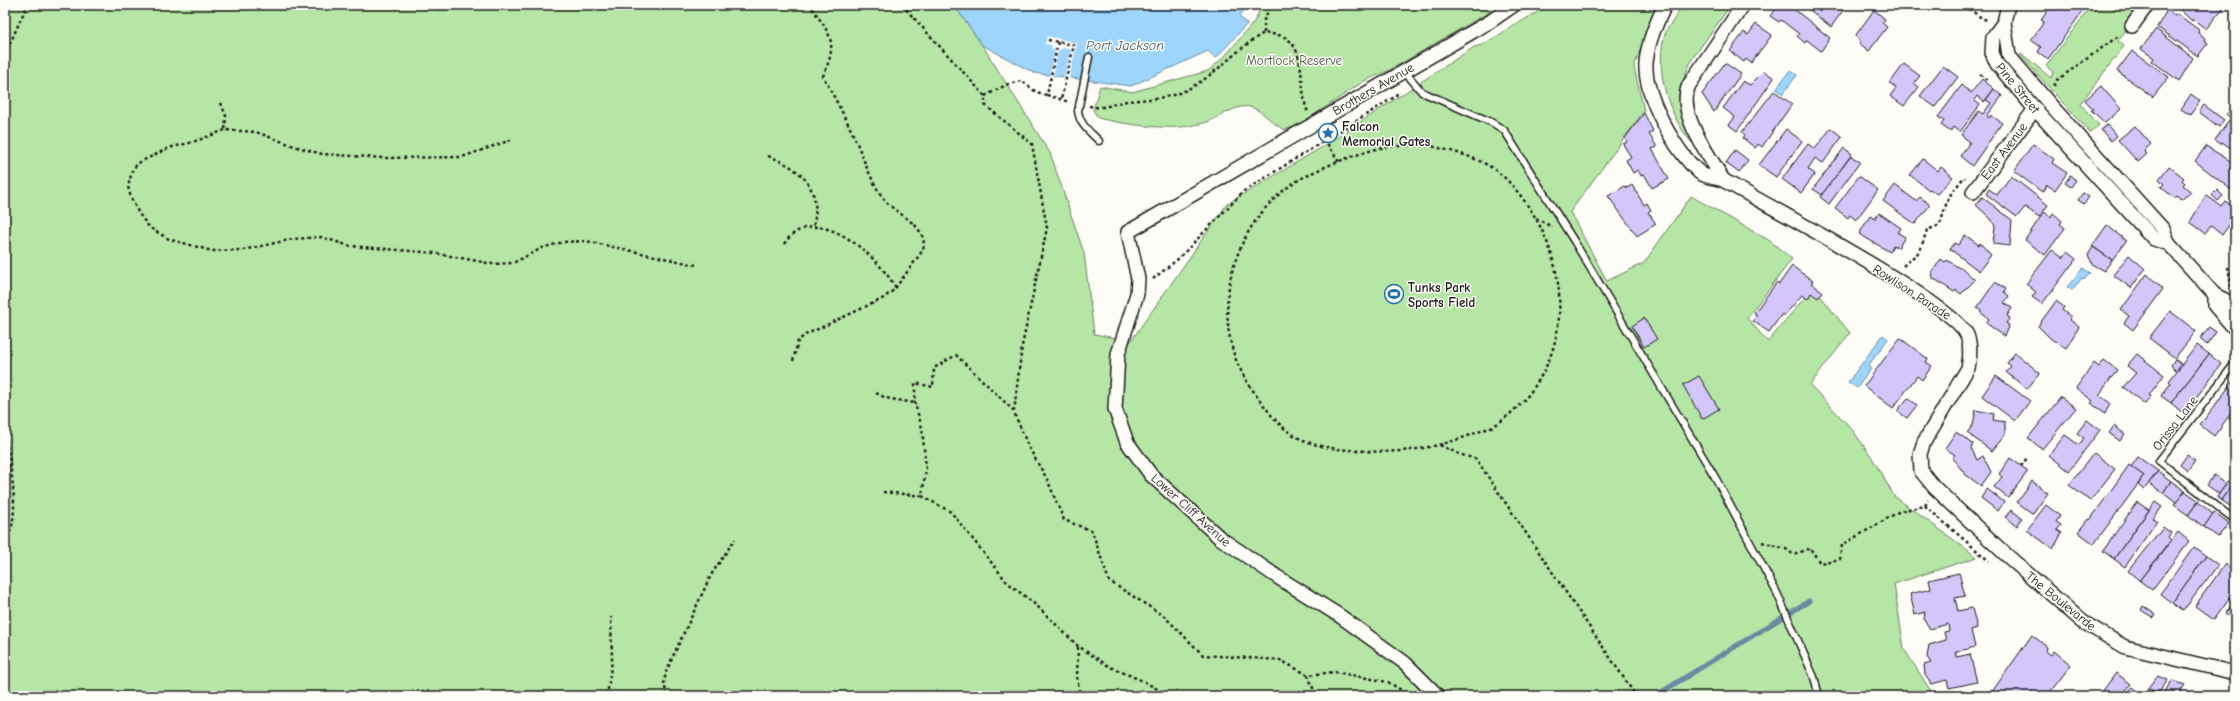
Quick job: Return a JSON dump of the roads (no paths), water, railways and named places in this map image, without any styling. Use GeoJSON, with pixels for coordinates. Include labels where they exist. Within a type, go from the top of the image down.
{"type":"FeatureCollection","features":[{"type":"Feature","properties":{"kind":"street","name":"Brothers Avenue"},"geometry":{"type":"LineString","coordinates":[[1128,232],[1408,75],[1514,5]]}},
{"type":"Feature","properties":{"kind":"street"},"geometry":{"type":"LineString","coordinates":[[1665,5],[1650,38],[1646,64],[1651,96],[1667,131],[1701,174],[1723,180]]}},
{"type":"Feature","properties":{"kind":"street"},"geometry":{"type":"LineString","coordinates":[[1723,180],[1702,146],[1686,108],[1684,95],[1689,85],[1743,5]]}},
{"type":"Feature","properties":{"kind":"street"},"geometry":{"type":"LineString","coordinates":[[2004,22],[2008,5]]}},
{"type":"Feature","properties":{"kind":"street"},"geometry":{"type":"LineString","coordinates":[[2132,26],[2147,5]]}},
{"type":"Feature","properties":{"kind":"street","name":"Pine Street"},"geometry":{"type":"LineString","coordinates":[[2004,22],[2010,56],[2048,102],[2163,229],[2169,244],[2215,294],[2224,300],[2235,312]]}},
{"type":"Feature","properties":{"kind":"street","name":"Pine Street"},"geometry":{"type":"LineString","coordinates":[[2004,22],[1992,37],[1992,53],[1997,64],[2035,109],[2154,239],[2169,244]]}},
{"type":"Feature","properties":{"kind":"street","name":"East Avenue"},"geometry":{"type":"LineString","coordinates":[[1973,192],[2035,109]]}},
{"type":"Feature","properties":{"kind":"street","name":"Rowlison Parade"},"geometry":{"type":"LineString","coordinates":[[1723,180],[1892,276],[1953,318],[1967,335],[1970,356],[1968,368],[1924,442],[1920,454],[1922,471],[1935,488]]}},
{"type":"Feature","properties":{"kind":"street","name":"Lower Cliff Avenue"},"geometry":{"type":"LineString","coordinates":[[1128,232],[1138,279],[1137,294],[1118,354],[1115,381],[1115,409],[1127,442],[1151,475],[1220,538],[1358,629],[1405,663],[1438,696]]}},
{"type":"Feature","properties":{"kind":"street","name":"Pine Street"},"geometry":{"type":"LineString","coordinates":[[2215,294],[2215,306],[2235,329]]}},
{"type":"Feature","properties":{"kind":"street","name":"The Boulevarde"},"geometry":{"type":"LineString","coordinates":[[1935,488],[2003,552],[2083,622],[2125,647],[2235,672]]}},
{"type":"Feature","properties":{"kind":"lane"},"geometry":{"type":"LineString","coordinates":[[1089,57],[1079,104],[1079,119],[1084,127],[1099,141]]}},
{"type":"Feature","properties":{"kind":"lane"},"geometry":{"type":"LineString","coordinates":[[1408,75],[1422,92],[1491,122],[1504,130],[1574,241],[1715,477],[1776,593],[1814,677],[1819,696]]}},
{"type":"Feature","properties":{"kind":"lane","name":"Orissa Lane"},"geometry":{"type":"LineString","coordinates":[[2231,517],[2159,461],[2235,364]]}},
{"type":"Feature","properties":{"kind":"water","name":"Port Jackson"},"geometry":{"type":"Polygon","coordinates":[[[954,5],[1248,5],[1239,16],[1247,24],[1216,58],[1208,51],[1131,86],[1034,73],[982,45],[954,5]]]}},
{"type":"Feature","properties":{"kind":"water"},"geometry":{"type":"Polygon","coordinates":[[[1790,70],[1797,75],[1783,94],[1776,89],[1790,70]]]}},
{"type":"Feature","properties":{"kind":"water"},"geometry":{"type":"Polygon","coordinates":[[[2083,268],[2090,273],[2084,280],[2082,278],[2072,290],[2067,287],[2083,268]]]}},
{"type":"Feature","properties":{"kind":"water"},"geometry":{"type":"Polygon","coordinates":[[[1883,335],[1888,339],[1868,366],[1871,369],[1857,388],[1848,382],[1883,335]]]}},
{"type":"Feature","properties":{"kind":"waterway"},"geometry":{"type":"LineString","coordinates":[[1655,696],[1809,601]]}},
{"type":"Feature","properties":{"kind":"place","name":"Falcon Memorial Gates"},"geometry":{"type":"Point","coordinates":[1328,133]}},
{"type":"Feature","properties":{"kind":"place","name":"Tunks Park Sports Field"},"geometry":{"type":"Point","coordinates":[1394,294]}},
{"type":"Feature","properties":{"kind":"park label","name":"Mortlock Reserve"},"geometry":{"type":"Point","coordinates":[1294,60]}}]}
